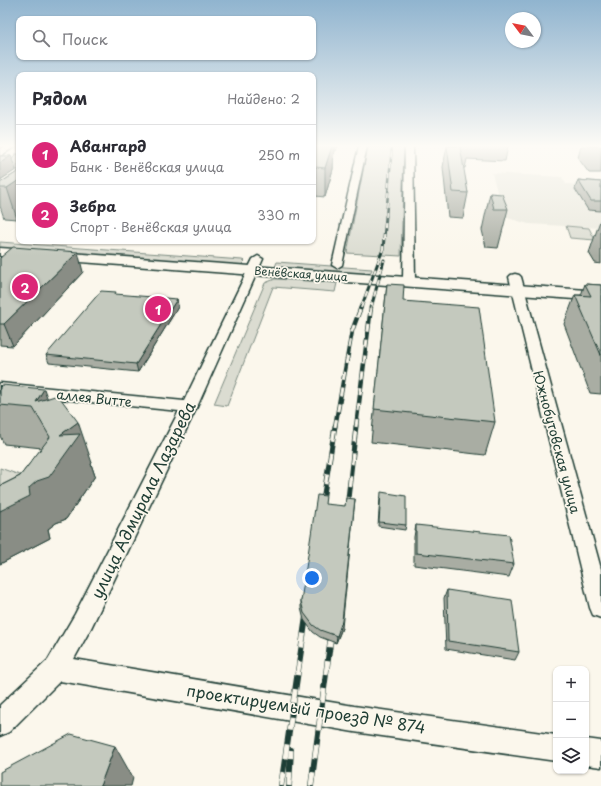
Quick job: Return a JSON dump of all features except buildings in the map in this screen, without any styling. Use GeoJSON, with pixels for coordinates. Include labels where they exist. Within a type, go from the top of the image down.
{"type":"FeatureCollection","features":[{"type":"Feature","properties":{"kind":"main road","name":"Венёвская улица"},"geometry":{"type":"LineString","coordinates":[[0,240],[16,242]]}},
{"type":"Feature","properties":{"kind":"main road","name":"Венёвская улица"},"geometry":{"type":"LineString","coordinates":[[41,244],[256,265],[337,265],[409,276]]}},
{"type":"Feature","properties":{"kind":"main road","name":"Венёвская улица"},"geometry":{"type":"LineString","coordinates":[[0,252],[256,265],[516,283],[601,282]]}},
{"type":"Feature","properties":{"kind":"main road","name":"Венёвская улица"},"geometry":{"type":"LineString","coordinates":[[516,283],[601,296]]}},
{"type":"Feature","properties":{"kind":"street"},"geometry":{"type":"LineString","coordinates":[[337,265],[355,183]]}},
{"type":"Feature","properties":{"kind":"street"},"geometry":{"type":"LineString","coordinates":[[409,183],[409,276]]}},
{"type":"Feature","properties":{"kind":"street","name":"улица Адмирала Лазарева"},"geometry":{"type":"LineString","coordinates":[[0,723],[56,668],[83,621],[256,265]]}},
{"type":"Feature","properties":{"kind":"street","name":"Южнобутовская улица"},"geometry":{"type":"LineString","coordinates":[[516,283],[550,419],[601,608]]}},
{"type":"Feature","properties":{"kind":"street","name":"аллея Витте"},"geometry":{"type":"LineString","coordinates":[[0,388],[188,407]]}},
{"type":"Feature","properties":{"kind":"street","name":"проектируемый проезд № 874"},"geometry":{"type":"LineString","coordinates":[[56,668],[354,719],[553,748]]}},
{"type":"Feature","properties":{"kind":"street"},"geometry":{"type":"LineString","coordinates":[[589,752],[601,754]]}},
{"type":"Feature","properties":{"kind":"shaded area"},"geometry":{"type":"Polygon","coordinates":[[[361,183],[403,183],[401,256],[347,253],[361,183]]]}},
{"type":"Feature","properties":{"kind":"shaded area"},"geometry":{"type":"Polygon","coordinates":[[[495,183],[565,183],[566,184],[601,186],[601,228],[529,224],[504,217],[495,183]]]}},
{"type":"Feature","properties":{"kind":"shaded area"},"geometry":{"type":"Polygon","coordinates":[[[566,226],[589,228],[595,240],[570,238],[566,226]]]}},
{"type":"Feature","properties":{"kind":"shaded area"},"geometry":{"type":"Polygon","coordinates":[[[0,242],[245,261],[241,265],[0,249],[0,242]]]}},
{"type":"Feature","properties":{"kind":"shaded area"},"geometry":{"type":"Polygon","coordinates":[[[277,262],[372,269],[369,276],[274,269],[277,262]]]}},
{"type":"Feature","properties":{"kind":"shaded area"},"geometry":{"type":"Polygon","coordinates":[[[275,279],[337,283],[335,292],[273,287],[227,406],[214,404],[265,283],[275,279]]]}},
{"type":"Feature","properties":{"kind":"shaded area"},"geometry":{"type":"Polygon","coordinates":[[[0,468],[28,478],[0,514],[0,468]]]}},
{"type":"Feature","properties":{"kind":"railway"},"geometry":{"type":"LineString","coordinates":[[386,217],[389,183]]}},
{"type":"Feature","properties":{"kind":"railway"},"geometry":{"type":"LineString","coordinates":[[361,308],[383,249],[386,216]]}},
{"type":"Feature","properties":{"kind":"railway"},"geometry":{"type":"LineString","coordinates":[[371,308],[384,260]]}},
{"type":"Feature","properties":{"kind":"railway"},"geometry":{"type":"LineString","coordinates":[[335,427],[352,331],[361,307]]}},
{"type":"Feature","properties":{"kind":"railway"},"geometry":{"type":"LineString","coordinates":[[356,427],[371,307]]}},
{"type":"Feature","properties":{"kind":"railway"},"geometry":{"type":"LineString","coordinates":[[322,506],[335,426]]}},
{"type":"Feature","properties":{"kind":"railway"},"geometry":{"type":"LineString","coordinates":[[347,508],[356,426]]}},
{"type":"Feature","properties":{"kind":"railway"},"geometry":{"type":"LineString","coordinates":[[281,786],[307,610]]}},
{"type":"Feature","properties":{"kind":"railway"},"geometry":{"type":"LineString","coordinates":[[311,786],[332,629]]}},
{"type":"Feature","properties":{"kind":"railway"},"geometry":{"type":"LineString","coordinates":[[289,786],[291,750]]}},
{"type":"Feature","properties":{"kind":"place","name":"Зебра"},"geometry":{"type":"Point","coordinates":[25,287]}},
{"type":"Feature","properties":{"kind":"place","name":"Авангард"},"geometry":{"type":"Point","coordinates":[158,309]}}]}
